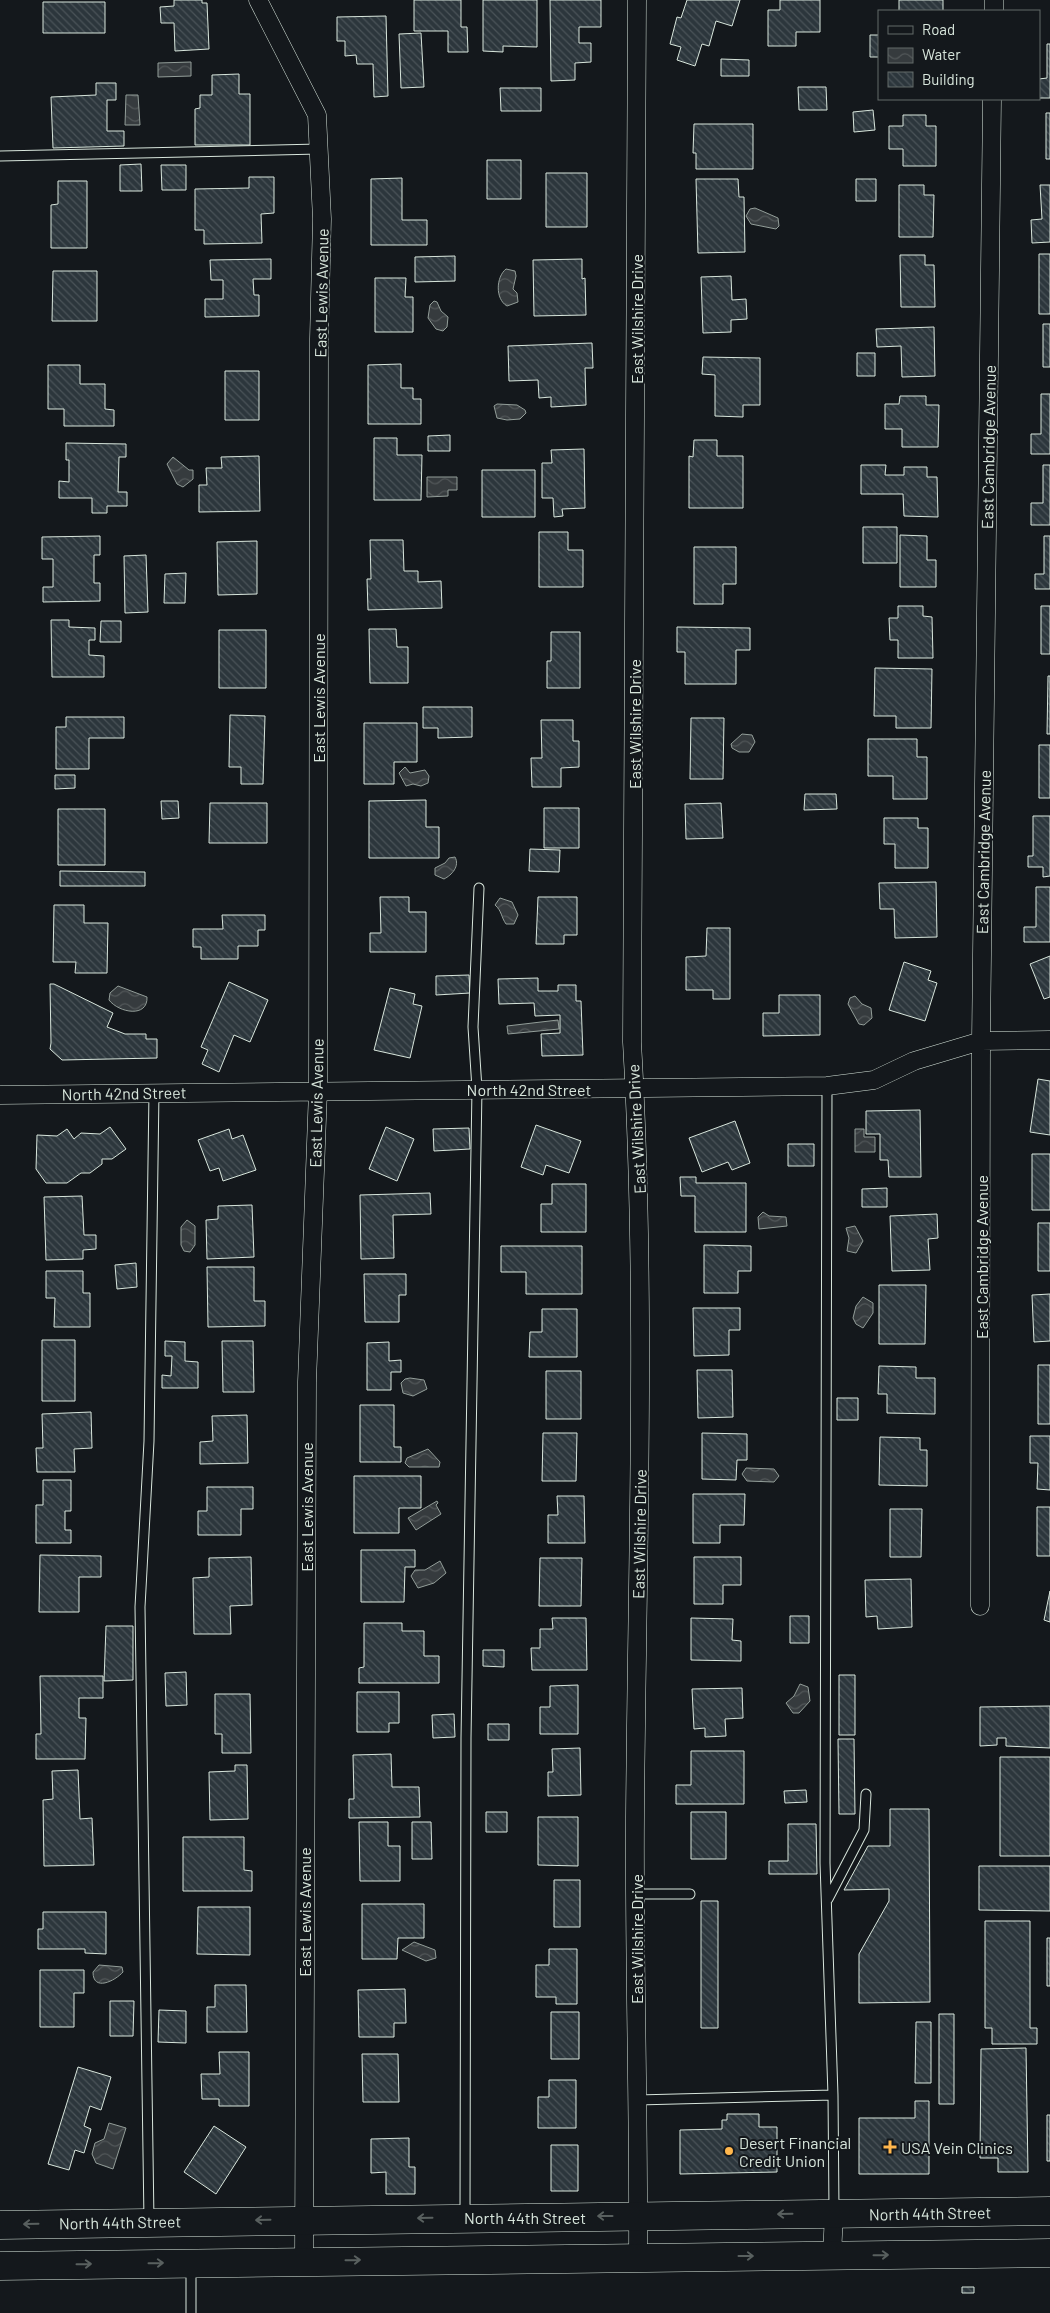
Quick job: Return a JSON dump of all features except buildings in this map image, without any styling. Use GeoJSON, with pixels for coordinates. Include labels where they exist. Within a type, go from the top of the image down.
{"type":"FeatureCollection","features":[{"type":"Feature","properties":{"kind":"main road","name":"North 44th Street"},"geometry":{"type":"LineString","coordinates":[[0,2225],[149,2221],[1050,2211]]}},
{"type":"Feature","properties":{"kind":"main road"},"geometry":{"type":"LineString","coordinates":[[0,2266],[1050,2253]]}},
{"type":"Feature","properties":{"kind":"street","name":"East Lewis Avenue"},"geometry":{"type":"LineString","coordinates":[[258,0],[317,115],[322,219],[319,339],[318,1091],[307,1382],[304,2261]]}},
{"type":"Feature","properties":{"kind":"street","name":"East Wilshire Drive"},"geometry":{"type":"LineString","coordinates":[[638,0],[632,1032],[640,1209],[641,1380],[636,1894],[638,2257]]}},
{"type":"Feature","properties":{"kind":"street","name":"East Cambridge Avenue"},"geometry":{"type":"LineString","coordinates":[[980,1606],[981,1041],[992,100]]}},
{"type":"Feature","properties":{"kind":"street","name":"North 42nd Street"},"geometry":{"type":"LineString","coordinates":[[0,1095],[827,1086],[874,1080],[914,1061],[981,1041],[1050,1040]]}},
{"type":"Feature","properties":{"kind":"street"},"geometry":{"type":"LineString","coordinates":[[832,2256],[834,2213]]}},
{"type":"Feature","properties":{"kind":"lane"},"geometry":{"type":"LineString","coordinates":[[0,156],[319,149]]}},
{"type":"Feature","properties":{"kind":"lane"},"geometry":{"type":"LineString","coordinates":[[465,2217],[466,1748],[477,1089],[473,1028],[479,888]]}},
{"type":"Feature","properties":{"kind":"lane"},"geometry":{"type":"LineString","coordinates":[[827,1086],[825,1863],[828,1899],[834,2213]]}},
{"type":"Feature","properties":{"kind":"lane"},"geometry":{"type":"LineString","coordinates":[[149,2221],[140,1606],[149,1441],[154,1092]]}},
{"type":"Feature","properties":{"kind":"lane"},"geometry":{"type":"LineString","coordinates":[[828,1899],[864,1830],[866,1794]]}},
{"type":"Feature","properties":{"kind":"lane"},"geometry":{"type":"LineString","coordinates":[[636,1894],[690,1894]]}},
{"type":"Feature","properties":{"kind":"lane"},"geometry":{"type":"LineString","coordinates":[[637,2100],[833,2095]]}},
{"type":"Feature","properties":{"kind":"lane"},"geometry":{"type":"LineString","coordinates":[[191,2263],[191,2313]]}},
{"type":"Feature","properties":{"kind":"water"},"geometry":{"type":"Polygon","coordinates":[[[191,62],[191,76],[158,77],[158,63],[191,62]]]}},
{"type":"Feature","properties":{"kind":"water"},"geometry":{"type":"Polygon","coordinates":[[[126,95],[138,95],[140,125],[125,125],[126,95]]]}},
{"type":"Feature","properties":{"kind":"water"},"geometry":{"type":"Polygon","coordinates":[[[755,208],[778,218],[779,226],[776,229],[751,224],[746,216],[750,209],[755,208]]]}},
{"type":"Feature","properties":{"kind":"water"},"geometry":{"type":"Polygon","coordinates":[[[506,269],[515,271],[516,276],[513,289],[517,293],[518,302],[507,306],[500,298],[498,288],[500,277],[506,269]]]}},
{"type":"Feature","properties":{"kind":"water"},"geometry":{"type":"Polygon","coordinates":[[[434,301],[437,302],[441,311],[448,317],[447,327],[443,331],[436,329],[428,318],[430,305],[434,301]]]}},
{"type":"Feature","properties":{"kind":"water"},"geometry":{"type":"Polygon","coordinates":[[[497,404],[517,405],[525,410],[526,413],[520,419],[507,420],[497,418],[494,406],[497,404]]]}},
{"type":"Feature","properties":{"kind":"water"},"geometry":{"type":"Polygon","coordinates":[[[173,457],[189,470],[193,470],[193,479],[183,487],[177,484],[167,464],[173,457]]]}},
{"type":"Feature","properties":{"kind":"water"},"geometry":{"type":"Polygon","coordinates":[[[427,477],[457,477],[457,490],[448,490],[448,496],[427,497],[427,477]]]}},
{"type":"Feature","properties":{"kind":"water"},"geometry":{"type":"Polygon","coordinates":[[[742,734],[752,735],[755,742],[749,752],[739,752],[732,748],[731,744],[742,734]]]}},
{"type":"Feature","properties":{"kind":"water"},"geometry":{"type":"Polygon","coordinates":[[[405,767],[410,773],[425,770],[429,776],[428,783],[421,786],[413,784],[406,786],[399,773],[405,767]]]}},
{"type":"Feature","properties":{"kind":"water"},"geometry":{"type":"Polygon","coordinates":[[[455,857],[457,864],[450,875],[444,879],[435,875],[435,868],[445,863],[449,858],[455,857]]]}},
{"type":"Feature","properties":{"kind":"water"},"geometry":{"type":"Polygon","coordinates":[[[500,898],[512,902],[518,915],[514,924],[506,924],[495,905],[500,898]]]}},
{"type":"Feature","properties":{"kind":"water"},"geometry":{"type":"Polygon","coordinates":[[[118,986],[147,997],[143,1008],[138,1011],[126,1010],[119,1008],[109,1000],[110,993],[118,986]]]}},
{"type":"Feature","properties":{"kind":"water"},"geometry":{"type":"Polygon","coordinates":[[[855,996],[862,1004],[871,1008],[872,1018],[864,1025],[859,1024],[848,1004],[850,998],[855,996]]]}},
{"type":"Feature","properties":{"kind":"water"},"geometry":{"type":"Polygon","coordinates":[[[558,1020],[559,1029],[508,1034],[507,1026],[558,1020]]]}},
{"type":"Feature","properties":{"kind":"water"},"geometry":{"type":"Polygon","coordinates":[[[855,1129],[864,1129],[864,1137],[875,1137],[875,1152],[855,1152],[855,1129]]]}},
{"type":"Feature","properties":{"kind":"water"},"geometry":{"type":"Polygon","coordinates":[[[763,1212],[769,1216],[786,1217],[787,1226],[759,1229],[758,1217],[763,1212]]]}},
{"type":"Feature","properties":{"kind":"water"},"geometry":{"type":"Polygon","coordinates":[[[187,1220],[195,1226],[195,1245],[190,1252],[184,1251],[181,1245],[181,1227],[187,1220]]]}},
{"type":"Feature","properties":{"kind":"water"},"geometry":{"type":"Polygon","coordinates":[[[855,1226],[863,1241],[856,1253],[847,1251],[849,1238],[846,1228],[855,1226]]]}},
{"type":"Feature","properties":{"kind":"water"},"geometry":{"type":"Polygon","coordinates":[[[863,1297],[873,1303],[873,1313],[863,1328],[856,1324],[853,1318],[856,1306],[863,1297]]]}},
{"type":"Feature","properties":{"kind":"water"},"geometry":{"type":"Polygon","coordinates":[[[405,1379],[424,1380],[427,1389],[413,1396],[403,1393],[401,1383],[405,1379]]]}},
{"type":"Feature","properties":{"kind":"water"},"geometry":{"type":"Polygon","coordinates":[[[428,1449],[440,1462],[439,1467],[409,1467],[405,1463],[407,1458],[428,1449]]]}},
{"type":"Feature","properties":{"kind":"water"},"geometry":{"type":"Polygon","coordinates":[[[746,1468],[774,1469],[779,1476],[774,1482],[747,1481],[742,1474],[746,1468]]]}},
{"type":"Feature","properties":{"kind":"water"},"geometry":{"type":"Polygon","coordinates":[[[437,1501],[436,1505],[441,1514],[416,1530],[408,1518],[437,1501]]]}},
{"type":"Feature","properties":{"kind":"water"},"geometry":{"type":"Polygon","coordinates":[[[440,1561],[446,1573],[434,1583],[418,1588],[411,1576],[415,1570],[425,1570],[440,1561]]]}},
{"type":"Feature","properties":{"kind":"water"},"geometry":{"type":"Polygon","coordinates":[[[800,1684],[808,1687],[810,1701],[799,1713],[793,1713],[786,1703],[794,1696],[800,1684]]]}},
{"type":"Feature","properties":{"kind":"water"},"geometry":{"type":"Polygon","coordinates":[[[414,1942],[435,1950],[436,1958],[426,1961],[402,1950],[414,1942]]]}},
{"type":"Feature","properties":{"kind":"water"},"geometry":{"type":"Polygon","coordinates":[[[99,1965],[122,1967],[123,1972],[115,1979],[100,1983],[94,1978],[93,1972],[99,1965]]]}},
{"type":"Feature","properties":{"kind":"water"},"geometry":{"type":"Polygon","coordinates":[[[109,2123],[126,2128],[113,2169],[96,2163],[92,2154],[95,2143],[104,2139],[109,2123]]]}},
{"type":"Feature","properties":{"kind":"place","name":"USA Vein Clinics"},"geometry":{"type":"Point","coordinates":[890,2147]}},
{"type":"Feature","properties":{"kind":"place","name":"Desert Financial Credit Union"},"geometry":{"type":"Point","coordinates":[729,2151]}}]}
